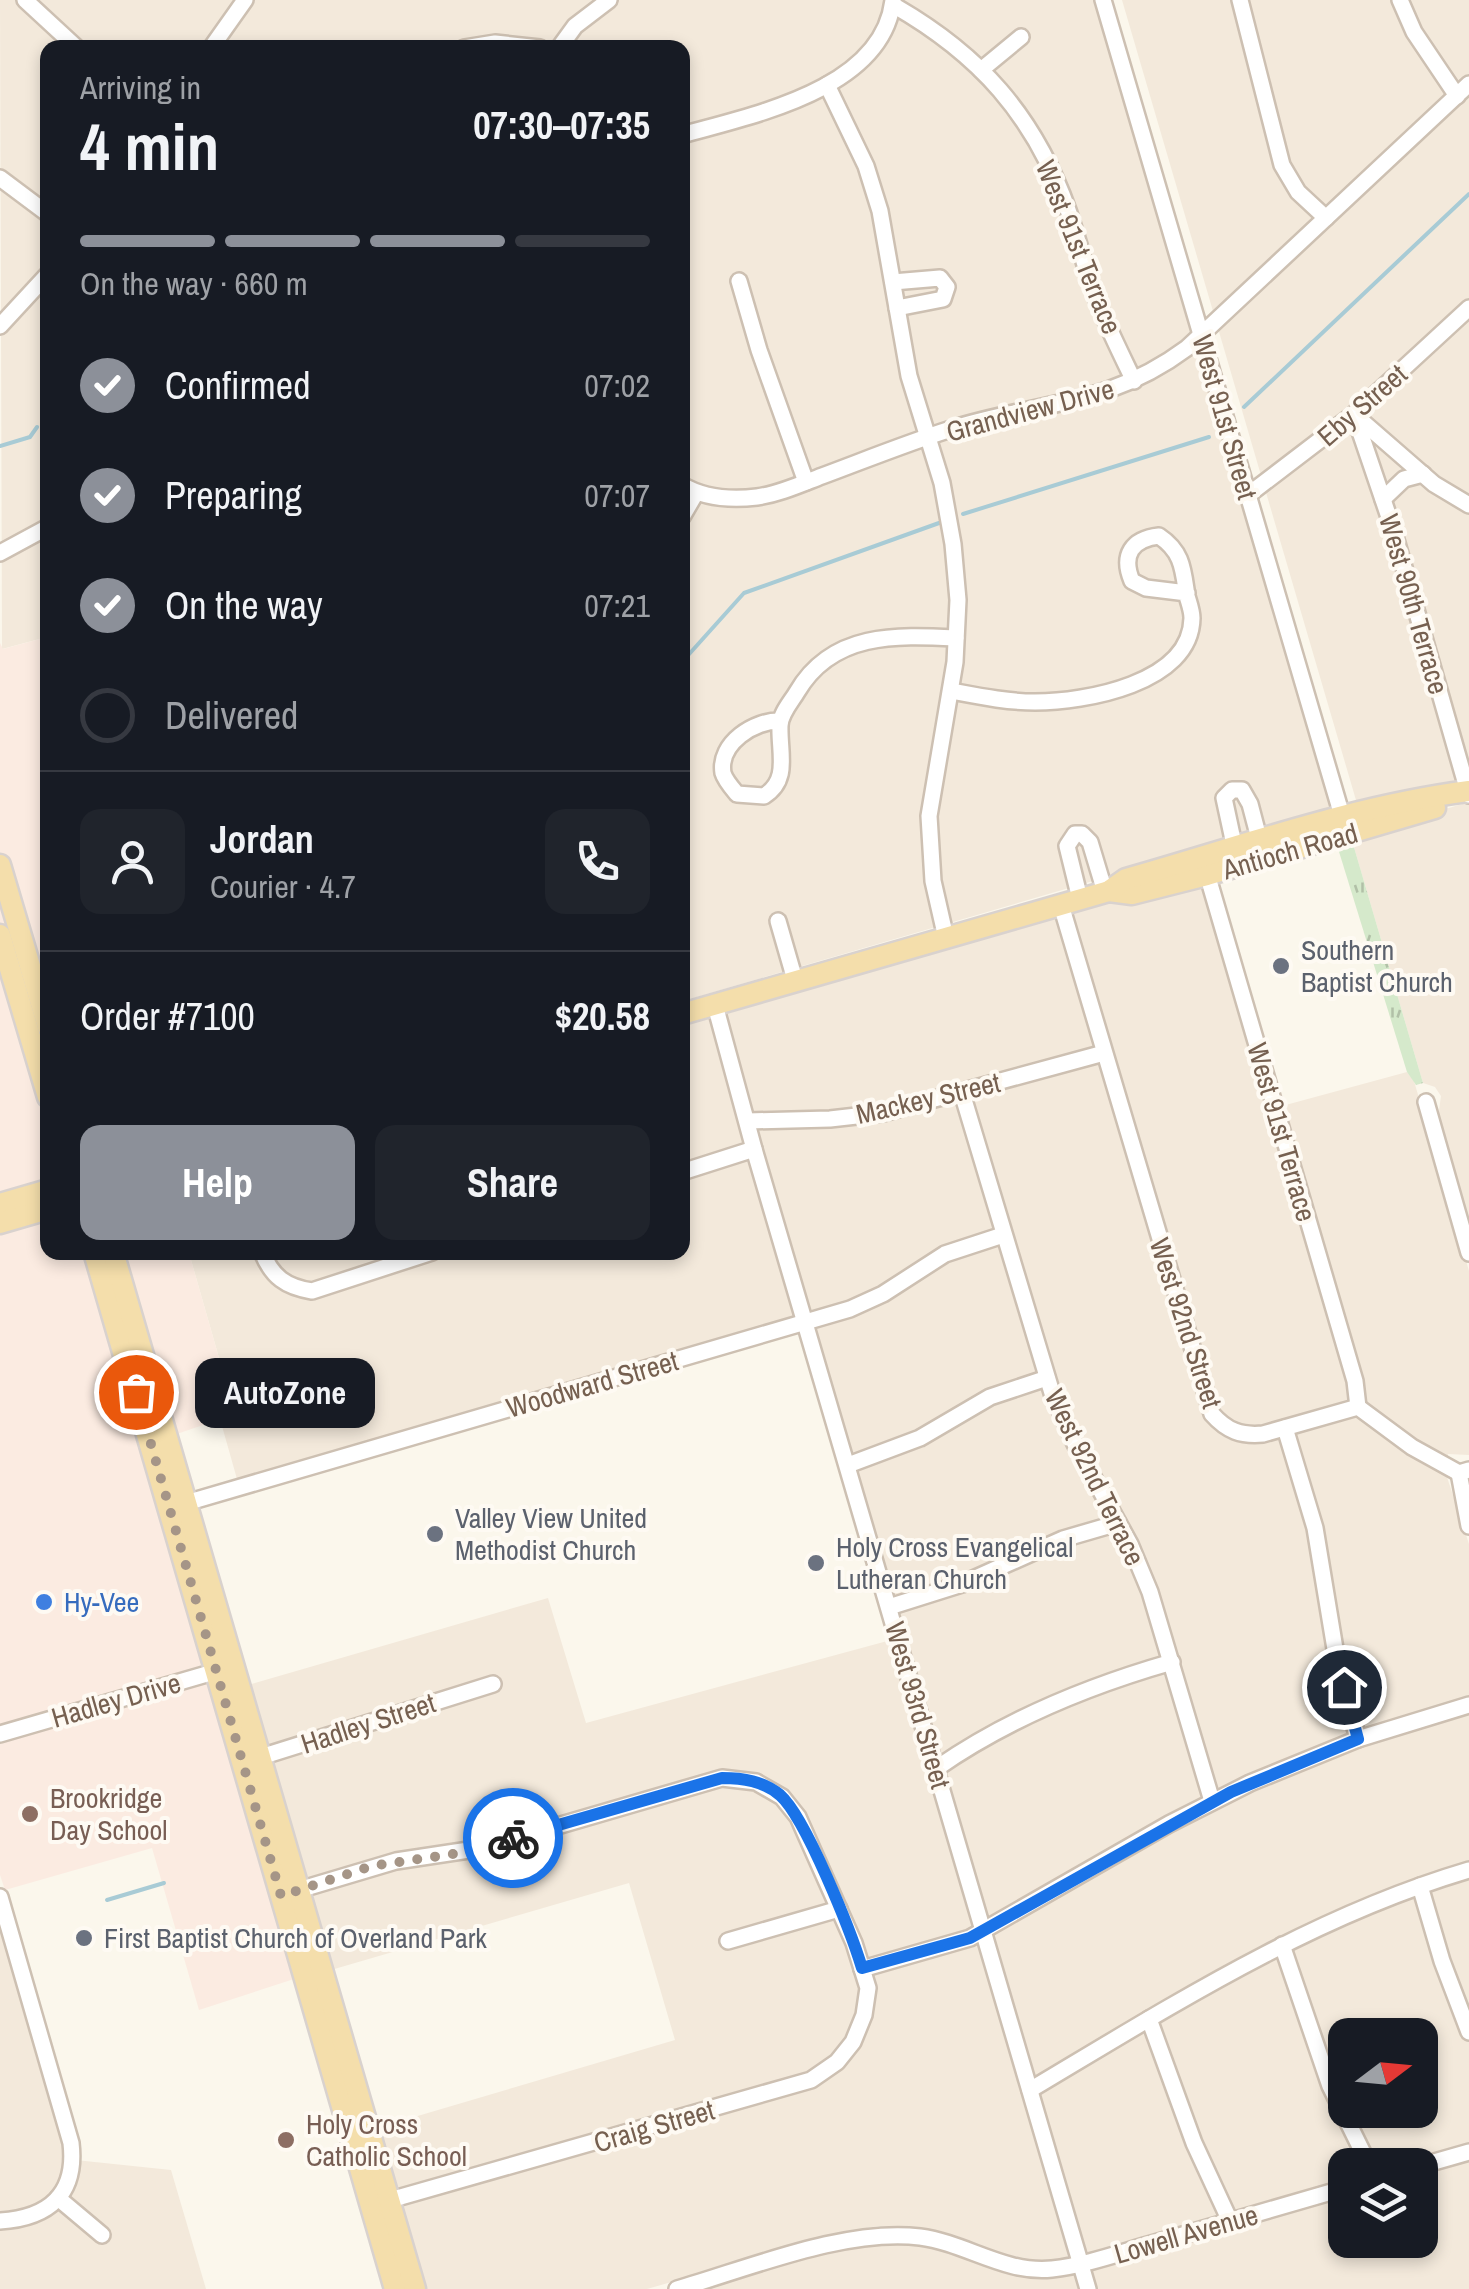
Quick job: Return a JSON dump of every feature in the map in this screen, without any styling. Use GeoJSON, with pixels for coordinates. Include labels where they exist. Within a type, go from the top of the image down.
{"type":"FeatureCollection","features":[{"type":"Feature","properties":{"kind":"main road","name":"Antioch Road"},"geometry":{"type":"LineString","coordinates":[[690,1012],[1107,891],[1132,894],[1205,866],[1345,826],[1431,795],[1469,792]]}},
{"type":"Feature","properties":{"kind":"main road","name":"Antioch Road"},"geometry":{"type":"LineString","coordinates":[[1205,866],[1235,849],[1345,826]]}},
{"type":"Feature","properties":{"kind":"main road"},"geometry":{"type":"LineString","coordinates":[[0,865],[40,1000]]}},
{"type":"Feature","properties":{"kind":"main road"},"geometry":{"type":"LineString","coordinates":[[0,935],[40,1070]]}},
{"type":"Feature","properties":{"kind":"main road"},"geometry":{"type":"LineString","coordinates":[[0,1204],[40,1192]]}},
{"type":"Feature","properties":{"kind":"main road"},"geometry":{"type":"LineString","coordinates":[[0,1223],[40,1212]]}},
{"type":"Feature","properties":{"kind":"main road"},"geometry":{"type":"LineString","coordinates":[[97,1260],[178,1505]]}},
{"type":"Feature","properties":{"kind":"main road"},"geometry":{"type":"LineString","coordinates":[[116,1260],[178,1505],[251,1760],[390,2200],[414,2289]]}},
{"type":"Feature","properties":{"kind":"main road"},"geometry":{"type":"LineString","coordinates":[[290,1892],[395,2289]]}},
{"type":"Feature","properties":{"kind":"street"},"geometry":{"type":"LineString","coordinates":[[25,0],[68,40]]}},
{"type":"Feature","properties":{"kind":"street"},"geometry":{"type":"LineString","coordinates":[[217,40],[245,0]]}},
{"type":"Feature","properties":{"kind":"street"},"geometry":{"type":"LineString","coordinates":[[565,40],[575,26],[609,0]]}},
{"type":"Feature","properties":{"kind":"street","name":"West 91st Street"},"geometry":{"type":"LineString","coordinates":[[1103,0],[1345,826]]}},
{"type":"Feature","properties":{"kind":"street"},"geometry":{"type":"LineString","coordinates":[[1240,0],[1282,165],[1298,192],[1326,218]]}},
{"type":"Feature","properties":{"kind":"street"},"geometry":{"type":"LineString","coordinates":[[1400,0],[1414,32],[1463,90]]}},
{"type":"Feature","properties":{"kind":"street"},"geometry":{"type":"LineString","coordinates":[[690,134],[765,112],[827,85],[870,50],[893,2]]}},
{"type":"Feature","properties":{"kind":"street","name":"West 91st Terrace"},"geometry":{"type":"LineString","coordinates":[[893,2],[945,36],[1010,102],[1050,169],[1067,207],[1098,304],[1134,381]]}},
{"type":"Feature","properties":{"kind":"street"},"geometry":{"type":"LineString","coordinates":[[981,70],[1022,37]]}},
{"type":"Feature","properties":{"kind":"street"},"geometry":{"type":"LineString","coordinates":[[827,85],[870,178],[880,211],[909,376],[952,533],[958,600],[956,638],[929,816],[933,881],[946,938]]}},
{"type":"Feature","properties":{"kind":"street","name":"Grandview Drive"},"geometry":{"type":"LineString","coordinates":[[690,489],[732,498],[755,497],[991,418],[1084,399],[1162,367],[1463,90]]}},
{"type":"Feature","properties":{"kind":"street"},"geometry":{"type":"LineString","coordinates":[[0,178],[40,208]]}},
{"type":"Feature","properties":{"kind":"street"},"geometry":{"type":"LineString","coordinates":[[893,282],[940,278],[947,287],[943,299],[897,308]]}},
{"type":"Feature","properties":{"kind":"street"},"geometry":{"type":"LineString","coordinates":[[738,281],[806,482]]}},
{"type":"Feature","properties":{"kind":"street"},"geometry":{"type":"LineString","coordinates":[[0,326],[40,283]]}},
{"type":"Feature","properties":{"kind":"street","name":"Eby Street"},"geometry":{"type":"LineString","coordinates":[[1248,495],[1354,414],[1467,313]]}},
{"type":"Feature","properties":{"kind":"street"},"geometry":{"type":"LineString","coordinates":[[1354,414],[1423,474],[1469,506]]}},
{"type":"Feature","properties":{"kind":"street","name":"West 90th Terrace"},"geometry":{"type":"LineString","coordinates":[[1354,414],[1383,499],[1469,792]]}},
{"type":"Feature","properties":{"kind":"street"},"geometry":{"type":"LineString","coordinates":[[1383,499],[1404,479],[1423,474]]}},
{"type":"Feature","properties":{"kind":"street"},"geometry":{"type":"LineString","coordinates":[[0,553],[40,531]]}},
{"type":"Feature","properties":{"kind":"street"},"geometry":{"type":"LineString","coordinates":[[951,690],[1031,702],[1062,702],[1137,683],[1166,665],[1182,645],[1192,620],[1180,555],[1160,536],[1134,544],[1126,568],[1132,581],[1146,588],[1187,593]]}},
{"type":"Feature","properties":{"kind":"street"},"geometry":{"type":"LineString","coordinates":[[780,721],[768,721],[730,744],[723,774],[737,794],[764,796],[779,784],[780,721],[811,672],[832,653],[887,636],[956,638]]}},
{"type":"Feature","properties":{"kind":"street","name":"Antioch Road"},"geometry":{"type":"LineString","coordinates":[[1235,849],[1224,798],[1232,790],[1242,790],[1250,804],[1260,842]]}},
{"type":"Feature","properties":{"kind":"street"},"geometry":{"type":"LineString","coordinates":[[1070,902],[1067,846],[1075,834],[1082,834],[1090,842],[1107,891]]}},
{"type":"Feature","properties":{"kind":"street","name":"West 91st Terrace"},"geometry":{"type":"LineString","coordinates":[[1205,866],[1355,1381],[1358,1406]]}},
{"type":"Feature","properties":{"kind":"street","name":"West 92nd Street"},"geometry":{"type":"LineString","coordinates":[[1070,902],[1104,1053],[1207,1403],[1222,1425],[1237,1433],[1263,1434],[1285,1428]]}},
{"type":"Feature","properties":{"kind":"street"},"geometry":{"type":"LineString","coordinates":[[778,921],[795,980]]}},
{"type":"Feature","properties":{"kind":"street","name":"West 93rd Street"},"geometry":{"type":"LineString","coordinates":[[716,1005],[754,1148],[1088,2289]]}},
{"type":"Feature","properties":{"kind":"street","name":"Mackey Street"},"geometry":{"type":"LineString","coordinates":[[748,1122],[870,1116],[1104,1053]]}},
{"type":"Feature","properties":{"kind":"street","name":"West 92nd Terrace"},"geometry":{"type":"LineString","coordinates":[[962,1093],[1047,1378],[1075,1444],[1150,1592],[1212,1802]]}},
{"type":"Feature","properties":{"kind":"street"},"geometry":{"type":"LineString","coordinates":[[1426,1102],[1469,1253]]}},
{"type":"Feature","properties":{"kind":"street"},"geometry":{"type":"LineString","coordinates":[[690,1169],[754,1148]]}},
{"type":"Feature","properties":{"kind":"street","name":"Woodward Street"},"geometry":{"type":"LineString","coordinates":[[178,1505],[866,1303],[945,1254],[1003,1236]]}},
{"type":"Feature","properties":{"kind":"street"},"geometry":{"type":"LineString","coordinates":[[267,1260],[278,1279],[293,1288],[312,1291],[407,1260]]}},
{"type":"Feature","properties":{"kind":"street"},"geometry":{"type":"LineString","coordinates":[[848,1466],[920,1438],[990,1397],[1047,1378]]}},
{"type":"Feature","properties":{"kind":"street"},"geometry":{"type":"LineString","coordinates":[[1358,1739],[1337,1661],[1315,1528],[1285,1428],[1358,1406],[1412,1447],[1464,1472],[1469,1526]]}},
{"type":"Feature","properties":{"kind":"street"},"geometry":{"type":"LineString","coordinates":[[889,1607],[962,1584],[1063,1539],[1118,1523]]}},
{"type":"Feature","properties":{"kind":"street"},"geometry":{"type":"LineString","coordinates":[[938,1768],[1006,1726],[1072,1694],[1172,1662]]}},
{"type":"Feature","properties":{"kind":"street","name":"Hadley Drive"},"geometry":{"type":"LineString","coordinates":[[0,1734],[225,1668]]}},
{"type":"Feature","properties":{"kind":"street","name":"Hadley Street"},"geometry":{"type":"LineString","coordinates":[[251,1760],[493,1684]]}},
{"type":"Feature","properties":{"kind":"street"},"geometry":{"type":"LineString","coordinates":[[290,1892],[396,1861],[482,1848],[688,1788],[738,1778],[771,1789],[790,1805],[839,1908],[862,1968],[970,1938],[1212,1802],[1292,1764],[1469,1705]]}},
{"type":"Feature","properties":{"kind":"street"},"geometry":{"type":"LineString","coordinates":[[1030,2090],[1282,1945],[1376,1902],[1469,1870]]}},
{"type":"Feature","properties":{"kind":"street"},"geometry":{"type":"LineString","coordinates":[[1420,1886],[1442,1961],[1469,2032]]}},
{"type":"Feature","properties":{"kind":"street"},"geometry":{"type":"LineString","coordinates":[[0,1897],[71,2143],[72,2175],[58,2198],[41,2212],[0,2221]]}},
{"type":"Feature","properties":{"kind":"street"},"geometry":{"type":"LineString","coordinates":[[728,1942],[839,1908]]}},
{"type":"Feature","properties":{"kind":"street"},"geometry":{"type":"LineString","coordinates":[[1282,1945],[1330,2086],[1361,2148]]}},
{"type":"Feature","properties":{"kind":"street","name":"Craig Street"},"geometry":{"type":"LineString","coordinates":[[374,2216],[390,2200],[811,2080],[836,2062],[858,2033],[868,1988],[862,1968]]}},
{"type":"Feature","properties":{"kind":"street"},"geometry":{"type":"LineString","coordinates":[[1149,2019],[1194,2143],[1230,2221]]}},
{"type":"Feature","properties":{"kind":"street"},"geometry":{"type":"LineString","coordinates":[[1438,2161],[1469,2152]]}},
{"type":"Feature","properties":{"kind":"street","name":"Lowell Avenue"},"geometry":{"type":"LineString","coordinates":[[677,2289],[870,2236],[942,2241],[1024,2269],[1049,2270],[1328,2193]]}},
{"type":"Feature","properties":{"kind":"street"},"geometry":{"type":"LineString","coordinates":[[58,2198],[102,2235]]}},
{"type":"Feature","properties":{"kind":"shaded area"},"geometry":{"type":"Polygon","coordinates":[[[0,0],[1097,0],[1332,811],[690,999],[690,40],[40,40],[40,639],[2,649],[0,0]]]}},
{"type":"Feature","properties":{"kind":"shaded area"},"geometry":{"type":"Polygon","coordinates":[[[1122,0],[1469,0],[1469,778],[1358,807],[1122,0]]]}},
{"type":"Feature","properties":{"kind":"shaded area"},"geometry":{"type":"Polygon","coordinates":[[[40,639],[40,1260],[191,1260],[235,1414],[139,1447],[294,1979],[199,2010],[152,1848],[5,1890],[0,1875],[0,643],[3,649],[40,639]]]}},
{"type":"Feature","properties":{"kind":"shaded area"},"geometry":{"type":"Polygon","coordinates":[[[1469,802],[1469,1226],[1438,1118],[1441,1096],[1435,1087],[1423,1083],[1351,837],[1469,802]]]}},
{"type":"Feature","properties":{"kind":"shaded area"},"geometry":{"type":"Polygon","coordinates":[[[1194,883],[1204,887],[1271,1109],[1407,1072],[1414,1081],[1469,1271],[1469,1455],[1448,1454],[1447,1477],[1469,1544],[1469,2145],[1438,2154],[1438,2148],[1328,2148],[1328,2186],[1087,2255],[812,1315],[237,1479],[220,1419],[235,1414],[191,1260],[690,1260],[690,1023],[1053,916],[1194,883]]]}},
{"type":"Feature","properties":{"kind":"shaded area"},"geometry":{"type":"Polygon","coordinates":[[[548,1598],[586,1723],[891,1640],[1071,2250],[1066,2259],[1025,2261],[957,2236],[906,2226],[878,2226],[647,2289],[423,2289],[377,2128],[675,2040],[629,1883],[331,1970],[248,1685],[548,1598]]]}},
{"type":"Feature","properties":{"kind":"shaded area"},"geometry":{"type":"Polygon","coordinates":[[[0,1918],[62,2126],[66,2159],[171,2170],[206,2289],[0,2289],[0,1918]]]}},
{"type":"Feature","properties":{"kind":"shaded area"},"geometry":{"type":"Polygon","coordinates":[[[1469,2158],[1469,2289],[694,2289],[870,2241],[937,2245],[1016,2274],[1328,2198],[1328,2258],[1438,2258],[1438,2167],[1469,2158]]]}},
{"type":"Feature","properties":{"kind":"green space"},"geometry":{"type":"Polygon","coordinates":[[[1351,837],[1423,1083],[1416,1085],[1407,1072],[1336,842],[1351,837]]]}},
{"type":"Feature","properties":{"kind":"waterway"},"geometry":{"type":"LineString","coordinates":[[1244,407],[1469,194]]}},
{"type":"Feature","properties":{"kind":"waterway"},"geometry":{"type":"LineString","coordinates":[[0,446],[30,437],[37,427]]}},
{"type":"Feature","properties":{"kind":"waterway"},"geometry":{"type":"LineString","coordinates":[[963,514],[1209,437]]}},
{"type":"Feature","properties":{"kind":"waterway"},"geometry":{"type":"LineString","coordinates":[[690,653],[744,593],[939,523]]}},
{"type":"Feature","properties":{"kind":"waterway"},"geometry":{"type":"LineString","coordinates":[[107,1900],[164,1883]]}},
{"type":"Feature","properties":{"kind":"way so far"},"geometry":{"type":"LineString","coordinates":[[136,1392],[281,1896],[372,1866],[453,1854],[513,1838]]}},
{"type":"Feature","properties":{"kind":"place","name":"Southern Baptist Church"},"geometry":{"type":"Point","coordinates":[1281,966]}},
{"type":"Feature","properties":{"kind":"place","name":"AutoZone"},"geometry":{"type":"Point","coordinates":[136,1392]}},
{"type":"Feature","properties":{"kind":"place","name":"Valley View United Methodist Church"},"geometry":{"type":"Point","coordinates":[435,1534]}},
{"type":"Feature","properties":{"kind":"place","name":"Holy Cross Evangelical Lutheran Church"},"geometry":{"type":"Point","coordinates":[816,1563]}},
{"type":"Feature","properties":{"kind":"place","name":"Hy-Vee"},"geometry":{"type":"Point","coordinates":[44,1602]}},
{"type":"Feature","properties":{"kind":"place","name":"Brookridge Day School"},"geometry":{"type":"Point","coordinates":[30,1814]}},
{"type":"Feature","properties":{"kind":"place","name":"First Baptist Church of Overland Park"},"geometry":{"type":"Point","coordinates":[84,1938]}},
{"type":"Feature","properties":{"kind":"place","name":"Holy Cross Catholic School"},"geometry":{"type":"Point","coordinates":[286,2140]}},
{"type":"Feature","properties":{"kind":"route"},"geometry":{"type":"LineString","coordinates":[[513,1838],[722,1778],[756,1782],[782,1797],[798,1818],[862,1968],[970,1938],[1231,1792],[1358,1739],[1344,1687]]}}]}
